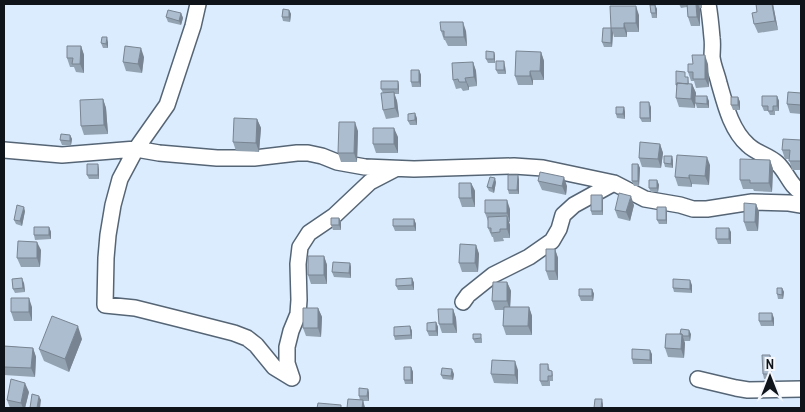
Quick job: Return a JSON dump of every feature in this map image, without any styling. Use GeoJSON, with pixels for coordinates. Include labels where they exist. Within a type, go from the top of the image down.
{"type":"FeatureCollection","features":[{"type":"Feature","properties":{"kind":"street"},"geometry":{"type":"LineString","coordinates":[[198,4],[193,26],[167,105],[136,149],[120,179],[113,204],[108,234],[105,305],[135,308],[247,338],[256,345],[274,367],[292,378],[287,363],[287,347],[290,331],[298,314],[300,247],[309,233],[334,216],[370,182],[397,168]]}},
{"type":"Feature","properties":{"kind":"street"},"geometry":{"type":"LineString","coordinates":[[708,4],[714,67],[730,118],[744,142],[749,147],[776,162],[796,189],[801,192]]}},
{"type":"Feature","properties":{"kind":"street"},"geometry":{"type":"LineString","coordinates":[[4,150],[62,155],[136,149],[216,158],[254,158],[297,153],[322,156],[349,165],[364,167],[414,169],[514,166],[543,168],[614,183],[645,199],[694,209],[707,210],[752,202],[801,204]]}},
{"type":"Feature","properties":{"kind":"street"},"geometry":{"type":"LineString","coordinates":[[463,302],[468,295],[493,275],[529,257],[552,240],[559,229],[563,215],[574,205],[614,183]]}},
{"type":"Feature","properties":{"kind":"street"},"geometry":{"type":"LineString","coordinates":[[698,379],[748,390],[801,389]]}},
{"type":"Feature","properties":{"kind":"building"},"geometry":{"type":"Polygon","coordinates":[[[687,4],[696,4],[697,17],[688,17],[687,4]]]}},
{"type":"Feature","properties":{"kind":"building"},"geometry":{"type":"Polygon","coordinates":[[[756,4],[772,4],[775,21],[754,24],[752,13],[757,12],[756,4]]]}},
{"type":"Feature","properties":{"kind":"building"},"geometry":{"type":"Polygon","coordinates":[[[650,5],[655,5],[656,13],[651,13],[650,5]]]}},
{"type":"Feature","properties":{"kind":"building"},"geometry":{"type":"Polygon","coordinates":[[[610,6],[636,6],[636,23],[624,23],[624,28],[611,28],[610,6]]]}},
{"type":"Feature","properties":{"kind":"building"},"geometry":{"type":"Polygon","coordinates":[[[283,9],[289,10],[289,17],[282,17],[283,9]]]}},
{"type":"Feature","properties":{"kind":"building"},"geometry":{"type":"Polygon","coordinates":[[[168,10],[181,13],[179,21],[166,17],[168,10]]]}},
{"type":"Feature","properties":{"kind":"building"},"geometry":{"type":"Polygon","coordinates":[[[440,22],[463,22],[464,37],[444,37],[444,31],[441,31],[440,22]]]}},
{"type":"Feature","properties":{"kind":"building"},"geometry":{"type":"Polygon","coordinates":[[[603,28],[611,28],[611,43],[602,42],[603,28]]]}},
{"type":"Feature","properties":{"kind":"building"},"geometry":{"type":"Polygon","coordinates":[[[102,37],[107,37],[106,44],[101,43],[102,37]]]}},
{"type":"Feature","properties":{"kind":"building"},"geometry":{"type":"Polygon","coordinates":[[[67,46],[81,46],[80,64],[72,64],[73,58],[67,58],[67,46]]]}},
{"type":"Feature","properties":{"kind":"building"},"geometry":{"type":"Polygon","coordinates":[[[125,46],[141,48],[138,64],[123,62],[125,46]]]}},
{"type":"Feature","properties":{"kind":"building"},"geometry":{"type":"Polygon","coordinates":[[[486,51],[494,52],[494,59],[486,59],[486,51]]]}},
{"type":"Feature","properties":{"kind":"building"},"geometry":{"type":"Polygon","coordinates":[[[516,51],[541,52],[540,71],[530,71],[530,76],[515,76],[516,51]]]}},
{"type":"Feature","properties":{"kind":"building"},"geometry":{"type":"Polygon","coordinates":[[[692,55],[705,55],[705,79],[693,79],[693,72],[688,72],[688,64],[693,64],[692,55]]]}},
{"type":"Feature","properties":{"kind":"building"},"geometry":{"type":"Polygon","coordinates":[[[496,61],[504,61],[504,70],[496,70],[496,61]]]}},
{"type":"Feature","properties":{"kind":"building"},"geometry":{"type":"Polygon","coordinates":[[[473,62],[474,77],[465,78],[466,82],[459,82],[458,79],[453,80],[452,63],[473,62]]]}},
{"type":"Feature","properties":{"kind":"building"},"geometry":{"type":"Polygon","coordinates":[[[411,70],[419,70],[419,82],[411,82],[411,70]]]}},
{"type":"Feature","properties":{"kind":"building"},"geometry":{"type":"Polygon","coordinates":[[[676,71],[685,72],[685,77],[688,77],[688,84],[677,83],[676,85],[676,71]]]}},
{"type":"Feature","properties":{"kind":"building"},"geometry":{"type":"Polygon","coordinates":[[[381,81],[398,81],[398,89],[381,89],[381,81]]]}},
{"type":"Feature","properties":{"kind":"building"},"geometry":{"type":"Polygon","coordinates":[[[677,83],[692,84],[691,99],[676,98],[677,83]]]}},
{"type":"Feature","properties":{"kind":"building"},"geometry":{"type":"Polygon","coordinates":[[[394,92],[395,108],[383,110],[381,93],[394,92]]]}},
{"type":"Feature","properties":{"kind":"building"},"geometry":{"type":"Polygon","coordinates":[[[788,92],[801,93],[801,105],[787,104],[788,92]]]}},
{"type":"Feature","properties":{"kind":"building"},"geometry":{"type":"Polygon","coordinates":[[[695,96],[707,96],[707,104],[695,103],[695,96]]]}},
{"type":"Feature","properties":{"kind":"building"},"geometry":{"type":"Polygon","coordinates":[[[762,96],[777,96],[777,106],[773,106],[773,111],[768,111],[768,106],[762,106],[762,96]]]}},
{"type":"Feature","properties":{"kind":"building"},"geometry":{"type":"Polygon","coordinates":[[[731,97],[738,97],[738,105],[731,105],[731,97]]]}},
{"type":"Feature","properties":{"kind":"building"},"geometry":{"type":"Polygon","coordinates":[[[103,99],[104,125],[81,126],[80,100],[103,99]]]}},
{"type":"Feature","properties":{"kind":"building"},"geometry":{"type":"Polygon","coordinates":[[[640,102],[649,102],[650,118],[640,118],[640,102]]]}},
{"type":"Feature","properties":{"kind":"building"},"geometry":{"type":"Polygon","coordinates":[[[616,107],[624,107],[623,114],[616,114],[616,107]]]}},
{"type":"Feature","properties":{"kind":"building"},"geometry":{"type":"Polygon","coordinates":[[[415,113],[415,120],[408,121],[408,114],[415,113]]]}},
{"type":"Feature","properties":{"kind":"building"},"geometry":{"type":"Polygon","coordinates":[[[234,118],[257,119],[256,143],[233,142],[234,118]]]}},
{"type":"Feature","properties":{"kind":"building"},"geometry":{"type":"Polygon","coordinates":[[[339,122],[355,122],[354,153],[338,153],[339,122]]]}},
{"type":"Feature","properties":{"kind":"building"},"geometry":{"type":"Polygon","coordinates":[[[373,128],[394,128],[394,144],[373,144],[373,128]]]}},
{"type":"Feature","properties":{"kind":"building"},"geometry":{"type":"Polygon","coordinates":[[[61,134],[70,135],[70,141],[60,140],[61,134]]]}},
{"type":"Feature","properties":{"kind":"building"},"geometry":{"type":"Polygon","coordinates":[[[783,139],[801,140],[801,161],[789,161],[790,150],[782,150],[783,139]]]}},
{"type":"Feature","properties":{"kind":"building"},"geometry":{"type":"Polygon","coordinates":[[[640,142],[660,144],[658,159],[639,158],[640,142]]]}},
{"type":"Feature","properties":{"kind":"building"},"geometry":{"type":"Polygon","coordinates":[[[677,155],[707,157],[705,176],[689,175],[689,178],[675,177],[677,155]]]}},
{"type":"Feature","properties":{"kind":"building"},"geometry":{"type":"Polygon","coordinates":[[[664,156],[672,156],[671,164],[664,163],[664,156]]]}},
{"type":"Feature","properties":{"kind":"building"},"geometry":{"type":"Polygon","coordinates":[[[740,159],[770,160],[769,183],[750,183],[750,180],[740,180],[740,159]]]}},
{"type":"Feature","properties":{"kind":"building"},"geometry":{"type":"Polygon","coordinates":[[[87,164],[98,164],[98,175],[87,175],[87,164]]]}},
{"type":"Feature","properties":{"kind":"building"},"geometry":{"type":"Polygon","coordinates":[[[632,164],[638,164],[638,181],[632,181],[632,164]]]}},
{"type":"Feature","properties":{"kind":"building"},"geometry":{"type":"Polygon","coordinates":[[[540,172],[564,177],[562,186],[538,181],[540,172]]]}},
{"type":"Feature","properties":{"kind":"building"},"geometry":{"type":"Polygon","coordinates":[[[508,175],[518,175],[517,190],[508,190],[508,175]]]}},
{"type":"Feature","properties":{"kind":"building"},"geometry":{"type":"Polygon","coordinates":[[[490,177],[495,178],[492,188],[487,187],[490,177]]]}},
{"type":"Feature","properties":{"kind":"building"},"geometry":{"type":"Polygon","coordinates":[[[649,180],[657,180],[657,188],[649,188],[649,180]]]}},
{"type":"Feature","properties":{"kind":"building"},"geometry":{"type":"Polygon","coordinates":[[[459,183],[471,183],[472,198],[459,198],[459,183]]]}},
{"type":"Feature","properties":{"kind":"building"},"geometry":{"type":"Polygon","coordinates":[[[619,193],[631,196],[626,212],[615,210],[619,193]]]}},
{"type":"Feature","properties":{"kind":"building"},"geometry":{"type":"Polygon","coordinates":[[[591,195],[602,195],[602,211],[591,211],[591,195]]]}},
{"type":"Feature","properties":{"kind":"building"},"geometry":{"type":"Polygon","coordinates":[[[485,200],[507,200],[507,213],[485,213],[485,200]]]}},
{"type":"Feature","properties":{"kind":"building"},"geometry":{"type":"Polygon","coordinates":[[[744,203],[756,204],[755,222],[744,222],[744,203]]]}},
{"type":"Feature","properties":{"kind":"building"},"geometry":{"type":"Polygon","coordinates":[[[17,205],[24,207],[20,221],[14,220],[17,205]]]}},
{"type":"Feature","properties":{"kind":"building"},"geometry":{"type":"Polygon","coordinates":[[[657,207],[666,207],[666,220],[657,220],[657,207]]]}},
{"type":"Feature","properties":{"kind":"building"},"geometry":{"type":"Polygon","coordinates":[[[507,216],[507,229],[500,229],[500,232],[491,233],[491,228],[488,228],[488,217],[507,216]]]}},
{"type":"Feature","properties":{"kind":"building"},"geometry":{"type":"Polygon","coordinates":[[[331,218],[339,218],[339,225],[331,225],[331,218]]]}},
{"type":"Feature","properties":{"kind":"building"},"geometry":{"type":"Polygon","coordinates":[[[393,219],[414,219],[414,226],[393,226],[393,219]]]}},
{"type":"Feature","properties":{"kind":"building"},"geometry":{"type":"Polygon","coordinates":[[[34,227],[49,227],[49,235],[34,235],[34,227]]]}},
{"type":"Feature","properties":{"kind":"building"},"geometry":{"type":"Polygon","coordinates":[[[716,228],[729,228],[729,239],[716,239],[716,228]]]}},
{"type":"Feature","properties":{"kind":"building"},"geometry":{"type":"Polygon","coordinates":[[[18,241],[37,242],[37,258],[17,258],[18,241]]]}},
{"type":"Feature","properties":{"kind":"building"},"geometry":{"type":"Polygon","coordinates":[[[460,244],[476,245],[475,263],[459,263],[460,244]]]}},
{"type":"Feature","properties":{"kind":"building"},"geometry":{"type":"Polygon","coordinates":[[[546,249],[555,249],[555,271],[546,271],[546,249]]]}},
{"type":"Feature","properties":{"kind":"building"},"geometry":{"type":"Polygon","coordinates":[[[308,256],[324,256],[324,275],[308,275],[308,256]]]}},
{"type":"Feature","properties":{"kind":"building"},"geometry":{"type":"Polygon","coordinates":[[[333,262],[350,263],[349,273],[332,272],[333,262]]]}},
{"type":"Feature","properties":{"kind":"building"},"geometry":{"type":"Polygon","coordinates":[[[22,278],[23,288],[13,289],[12,279],[22,278]]]}},
{"type":"Feature","properties":{"kind":"building"},"geometry":{"type":"Polygon","coordinates":[[[412,278],[412,285],[396,286],[396,279],[412,278]]]}},
{"type":"Feature","properties":{"kind":"building"},"geometry":{"type":"Polygon","coordinates":[[[673,279],[690,280],[690,289],[673,288],[673,279]]]}},
{"type":"Feature","properties":{"kind":"building"},"geometry":{"type":"Polygon","coordinates":[[[493,282],[507,282],[507,301],[492,301],[493,282]]]}},
{"type":"Feature","properties":{"kind":"building"},"geometry":{"type":"Polygon","coordinates":[[[777,288],[782,288],[782,295],[777,294],[777,288]]]}},
{"type":"Feature","properties":{"kind":"building"},"geometry":{"type":"Polygon","coordinates":[[[579,289],[592,289],[592,296],[579,296],[579,289]]]}},
{"type":"Feature","properties":{"kind":"building"},"geometry":{"type":"Polygon","coordinates":[[[11,298],[29,298],[29,312],[11,312],[11,298]]]}},
{"type":"Feature","properties":{"kind":"building"},"geometry":{"type":"Polygon","coordinates":[[[504,307],[529,307],[528,326],[503,326],[504,307]]]}},
{"type":"Feature","properties":{"kind":"building"},"geometry":{"type":"Polygon","coordinates":[[[303,308],[318,308],[318,328],[303,328],[303,308]]]}},
{"type":"Feature","properties":{"kind":"building"},"geometry":{"type":"Polygon","coordinates":[[[438,309],[453,309],[453,324],[439,324],[438,309]]]}},
{"type":"Feature","properties":{"kind":"building"},"geometry":{"type":"Polygon","coordinates":[[[759,313],[772,313],[772,321],[759,321],[759,313]]]}},
{"type":"Feature","properties":{"kind":"building"},"geometry":{"type":"Polygon","coordinates":[[[52,316],[78,326],[65,359],[39,349],[52,316]]]}},
{"type":"Feature","properties":{"kind":"building"},"geometry":{"type":"Polygon","coordinates":[[[436,322],[436,331],[427,331],[427,323],[436,322]]]}},
{"type":"Feature","properties":{"kind":"building"},"geometry":{"type":"Polygon","coordinates":[[[410,326],[411,335],[394,336],[394,327],[410,326]]]}},
{"type":"Feature","properties":{"kind":"building"},"geometry":{"type":"Polygon","coordinates":[[[681,329],[689,330],[689,336],[680,334],[681,329]]]}},
{"type":"Feature","properties":{"kind":"building"},"geometry":{"type":"Polygon","coordinates":[[[473,334],[481,334],[481,338],[473,339],[473,334]]]}},
{"type":"Feature","properties":{"kind":"building"},"geometry":{"type":"Polygon","coordinates":[[[666,334],[682,334],[681,349],[665,348],[666,334]]]}},
{"type":"Feature","properties":{"kind":"building"},"geometry":{"type":"Polygon","coordinates":[[[4,346],[33,348],[31,368],[4,367],[4,346]]]}},
{"type":"Feature","properties":{"kind":"building"},"geometry":{"type":"Polygon","coordinates":[[[632,349],[650,350],[650,360],[632,359],[632,349]]]}},
{"type":"Feature","properties":{"kind":"building"},"geometry":{"type":"Polygon","coordinates":[[[762,355],[770,355],[770,374],[763,374],[762,355]]]}},
{"type":"Feature","properties":{"kind":"building"},"geometry":{"type":"Polygon","coordinates":[[[492,360],[515,361],[515,375],[491,374],[492,360]]]}},
{"type":"Feature","properties":{"kind":"building"},"geometry":{"type":"Polygon","coordinates":[[[540,364],[548,364],[548,370],[552,371],[552,376],[548,376],[548,381],[540,381],[540,364]]]}},
{"type":"Feature","properties":{"kind":"building"},"geometry":{"type":"Polygon","coordinates":[[[404,367],[411,367],[411,380],[404,380],[404,367]]]}},
{"type":"Feature","properties":{"kind":"building"},"geometry":{"type":"Polygon","coordinates":[[[442,368],[452,369],[451,376],[441,375],[442,368]]]}},
{"type":"Feature","properties":{"kind":"building"},"geometry":{"type":"Polygon","coordinates":[[[11,379],[25,383],[21,403],[7,400],[11,379]]]}},
{"type":"Feature","properties":{"kind":"building"},"geometry":{"type":"Polygon","coordinates":[[[359,388],[368,389],[367,396],[359,396],[359,388]]]}},
{"type":"Feature","properties":{"kind":"building"},"geometry":{"type":"Polygon","coordinates":[[[32,394],[39,396],[37,408],[30,408],[32,394]]]}},
{"type":"Feature","properties":{"kind":"building"},"geometry":{"type":"Polygon","coordinates":[[[348,399],[363,400],[362,408],[347,408],[348,399]]]}},
{"type":"Feature","properties":{"kind":"building"},"geometry":{"type":"Polygon","coordinates":[[[595,399],[602,399],[601,408],[594,408],[595,399]]]}},
{"type":"Feature","properties":{"kind":"building"},"geometry":{"type":"Polygon","coordinates":[[[318,403],[341,405],[341,408],[317,408],[318,403]]]}}]}
